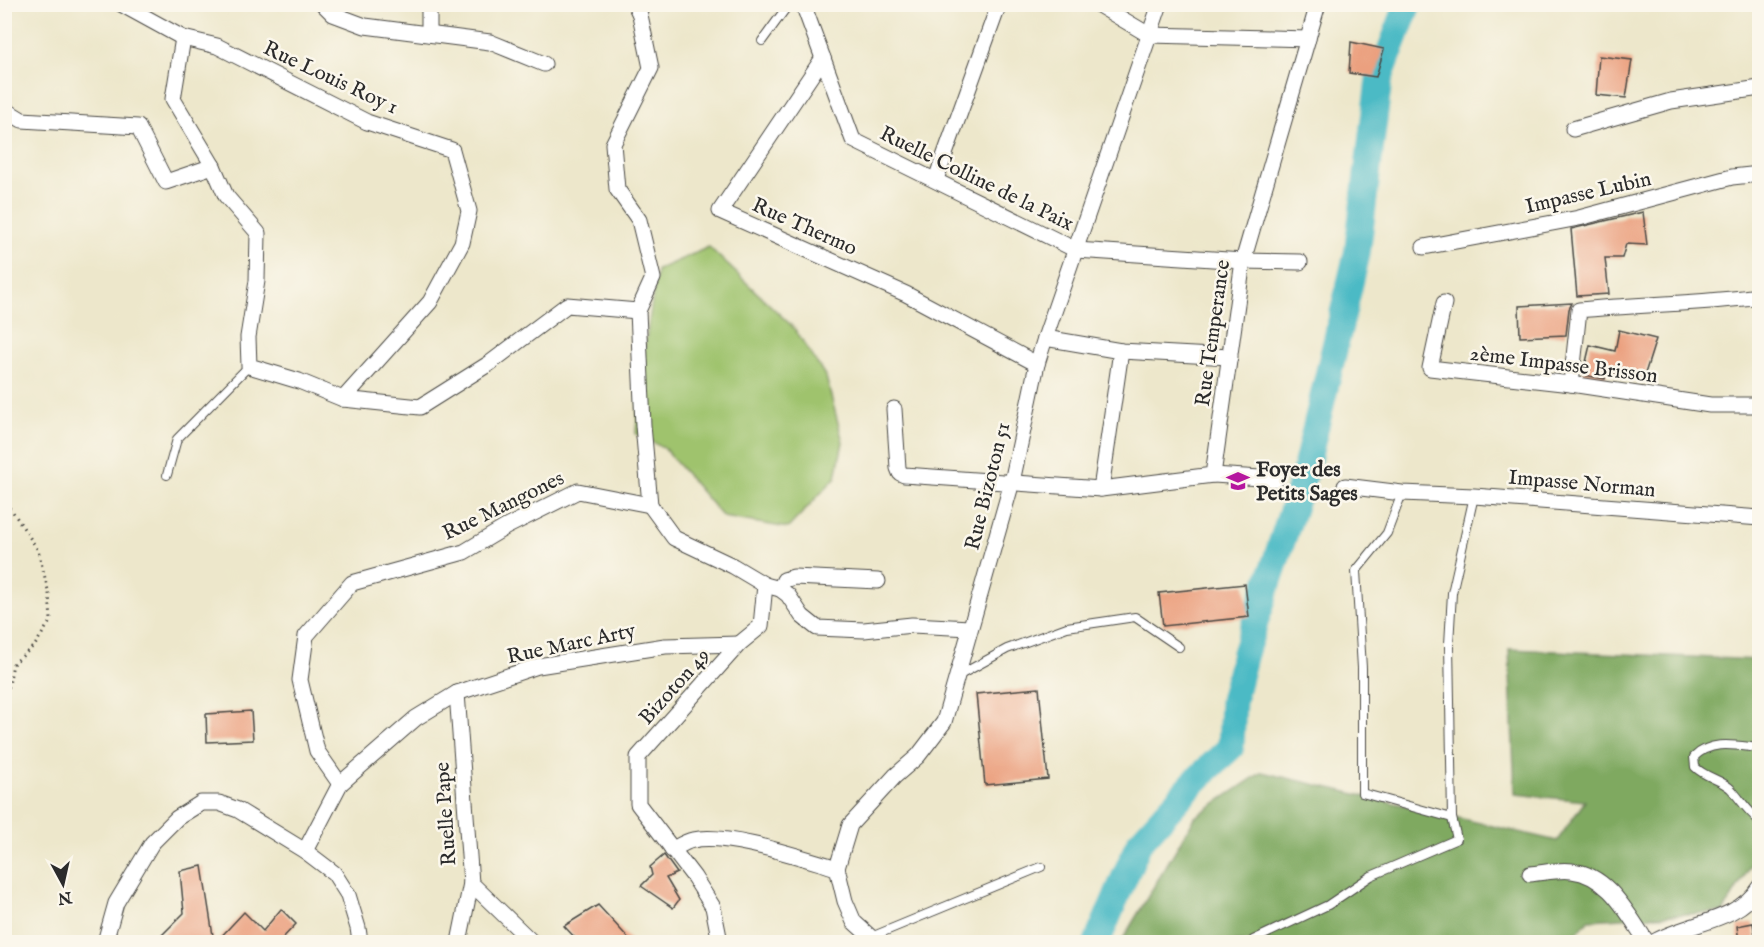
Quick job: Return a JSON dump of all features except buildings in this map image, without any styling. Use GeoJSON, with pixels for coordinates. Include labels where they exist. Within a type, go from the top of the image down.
{"type":"FeatureCollection","features":[{"type":"Feature","properties":{"kind":"street","name":"Rue Louis Roy 1"},"geometry":{"type":"LineString","coordinates":[[121,4],[183,38],[217,46],[368,122],[452,150],[469,211],[462,243],[430,302],[343,399]]}},
{"type":"Feature","properties":{"kind":"street"},"geometry":{"type":"LineString","coordinates":[[323,4],[333,14],[365,26],[490,42],[544,64]]}},
{"type":"Feature","properties":{"kind":"street"},"geometry":{"type":"LineString","coordinates":[[429,4],[429,34]]}},
{"type":"Feature","properties":{"kind":"street"},"geometry":{"type":"LineString","coordinates":[[635,4],[640,15],[651,68],[614,144],[617,189],[639,220],[653,278],[638,311],[643,425],[650,505],[674,538],[733,566],[765,585],[780,589],[788,595],[802,616],[817,628],[864,630],[912,625],[970,628]]}},
{"type":"Feature","properties":{"kind":"street","name":"Ruelle Colline de la Paix"},"geometry":{"type":"LineString","coordinates":[[803,4],[853,140],[1076,249],[1243,261],[1300,262]]}},
{"type":"Feature","properties":{"kind":"street"},"geometry":{"type":"LineString","coordinates":[[936,179],[999,4]]}},
{"type":"Feature","properties":{"kind":"street"},"geometry":{"type":"LineString","coordinates":[[1097,4],[1149,35],[1308,39]]}},
{"type":"Feature","properties":{"kind":"street","name":"Rue Bizoton 51"},"geometry":{"type":"LineString","coordinates":[[837,868],[850,825],[895,776],[918,756],[944,722],[1012,482],[1037,364],[1160,4]]}},
{"type":"Feature","properties":{"kind":"street","name":"Rue Temperance"},"geometry":{"type":"LineString","coordinates":[[1213,475],[1243,261],[1318,4]]}},
{"type":"Feature","properties":{"kind":"street"},"geometry":{"type":"LineString","coordinates":[[183,38],[172,99],[213,166],[226,196],[258,233],[257,281],[248,338],[249,366],[299,381],[343,399],[420,407],[490,363],[567,305],[638,311]]}},
{"type":"Feature","properties":{"kind":"street","name":"Rue Thermo"},"geometry":{"type":"LineString","coordinates":[[823,58],[720,211],[906,294],[1037,364]]}},
{"type":"Feature","properties":{"kind":"street"},"geometry":{"type":"LineString","coordinates":[[1573,129],[1671,101],[1760,88]]}},
{"type":"Feature","properties":{"kind":"street"},"geometry":{"type":"LineString","coordinates":[[4,109],[22,120],[138,127],[166,182],[213,166]]}},
{"type":"Feature","properties":{"kind":"street","name":"Impasse Lubin"},"geometry":{"type":"LineString","coordinates":[[1424,247],[1579,218],[1732,177],[1760,174]]}},
{"type":"Feature","properties":{"kind":"street"},"geometry":{"type":"LineString","coordinates":[[1571,384],[1579,310],[1637,304],[1724,301],[1760,296]]}},
{"type":"Feature","properties":{"kind":"street","name":"2ème Impasse Brisson"},"geometry":{"type":"LineString","coordinates":[[1444,303],[1430,368],[1571,384],[1710,405],[1760,405]]}},
{"type":"Feature","properties":{"kind":"street"},"geometry":{"type":"LineString","coordinates":[[1045,338],[1121,351],[1230,357]]}},
{"type":"Feature","properties":{"kind":"street"},"geometry":{"type":"LineString","coordinates":[[1101,489],[1121,351]]}},
{"type":"Feature","properties":{"kind":"street"},"geometry":{"type":"LineString","coordinates":[[894,410],[898,468],[904,475],[1101,489],[1213,475],[1277,479]]}},
{"type":"Feature","properties":{"kind":"street","name":"Impasse Norman"},"geometry":{"type":"LineString","coordinates":[[1344,486],[1402,493],[1474,496],[1760,518]]}},
{"type":"Feature","properties":{"kind":"street","name":"Rue Mangones"},"geometry":{"type":"LineString","coordinates":[[340,784],[317,751],[300,680],[306,636],[352,583],[464,552],[506,527],[578,491],[650,505]]}},
{"type":"Feature","properties":{"kind":"street"},"geometry":{"type":"LineString","coordinates":[[780,589],[784,580],[794,577],[878,581]]}},
{"type":"Feature","properties":{"kind":"street","name":"Bizoton 49"},"geometry":{"type":"LineString","coordinates":[[720,942],[713,907],[694,877],[638,804],[638,757],[739,644],[761,626],[765,585]]}},
{"type":"Feature","properties":{"kind":"street","name":"Rue Marc Arty"},"geometry":{"type":"LineString","coordinates":[[305,851],[340,784],[416,718],[457,693],[538,666],[665,646],[739,644]]}},
{"type":"Feature","properties":{"kind":"street","name":"Ruelle Pape"},"geometry":{"type":"LineString","coordinates":[[457,693],[471,883],[532,942]]}},
{"type":"Feature","properties":{"kind":"street"},"geometry":{"type":"LineString","coordinates":[[105,942],[116,903],[152,843],[177,818],[201,802],[219,803],[238,810],[305,851],[334,873],[348,895],[360,942]]}},
{"type":"Feature","properties":{"kind":"street"},"geometry":{"type":"LineString","coordinates":[[672,849],[691,840],[714,837],[837,868],[845,901],[854,922],[873,940]]}},
{"type":"Feature","properties":{"kind":"street"},"geometry":{"type":"LineString","coordinates":[[1530,874],[1571,870],[1593,876],[1605,885],[1647,942]]}},
{"type":"Feature","properties":{"kind":"street"},"geometry":{"type":"LineString","coordinates":[[459,942],[471,883]]}},
{"type":"Feature","properties":{"kind":"street"},"geometry":{"type":"LineString","coordinates":[[1654,942],[1693,925],[1734,912],[1758,894]]}},
{"type":"Feature","properties":{"kind":"lane"},"geometry":{"type":"LineString","coordinates":[[762,41],[789,4]]}},
{"type":"Feature","properties":{"kind":"lane"},"geometry":{"type":"LineString","coordinates":[[167,475],[177,439],[249,366]]}},
{"type":"Feature","properties":{"kind":"lane"},"geometry":{"type":"LineString","coordinates":[[1402,493],[1387,533],[1356,571],[1362,668],[1362,794],[1452,818]]}},
{"type":"Feature","properties":{"kind":"lane"},"geometry":{"type":"LineString","coordinates":[[1253,940],[1328,905],[1371,876],[1457,839],[1452,818],[1449,644],[1452,593],[1474,496]]}},
{"type":"Feature","properties":{"kind":"lane"},"geometry":{"type":"LineString","coordinates":[[956,677],[1007,649],[1067,627],[1135,617],[1179,647]]}},
{"type":"Feature","properties":{"kind":"lane"},"geometry":{"type":"LineString","coordinates":[[1760,747],[1713,746],[1702,750],[1694,757],[1695,767],[1703,776],[1730,788],[1748,812],[1760,821]]}},
{"type":"Feature","properties":{"kind":"lane"},"geometry":{"type":"LineString","coordinates":[[873,940],[1041,867]]}},
{"type":"Feature","properties":{"kind":"path"},"geometry":{"type":"LineString","coordinates":[[4,505],[11,509],[38,550],[49,594],[51,620],[35,645],[13,664],[4,711]]}},
{"type":"Feature","properties":{"kind":"green space"},"geometry":{"type":"Polygon","coordinates":[[[709,247],[794,328],[826,377],[843,442],[836,477],[788,528],[723,517],[664,448],[636,434],[639,385],[657,270],[709,247]]]}},
{"type":"Feature","properties":{"kind":"green space"},"geometry":{"type":"Polygon","coordinates":[[[1509,649],[1759,660],[1759,852],[1723,912],[1589,920],[1568,942],[1121,942],[1195,817],[1262,772],[1557,841],[1585,801],[1515,794],[1509,649]]]}},
{"type":"Feature","properties":{"kind":"waterway"},"geometry":{"type":"LineString","coordinates":[[1097,942],[1139,843],[1193,783],[1231,747],[1233,701],[1245,653],[1305,472],[1357,254],[1379,80],[1408,4]]}},
{"type":"Feature","properties":{"kind":"place","name":"Foyer des Petits Sages"},"geometry":{"type":"Point","coordinates":[1238,481]}}]}
